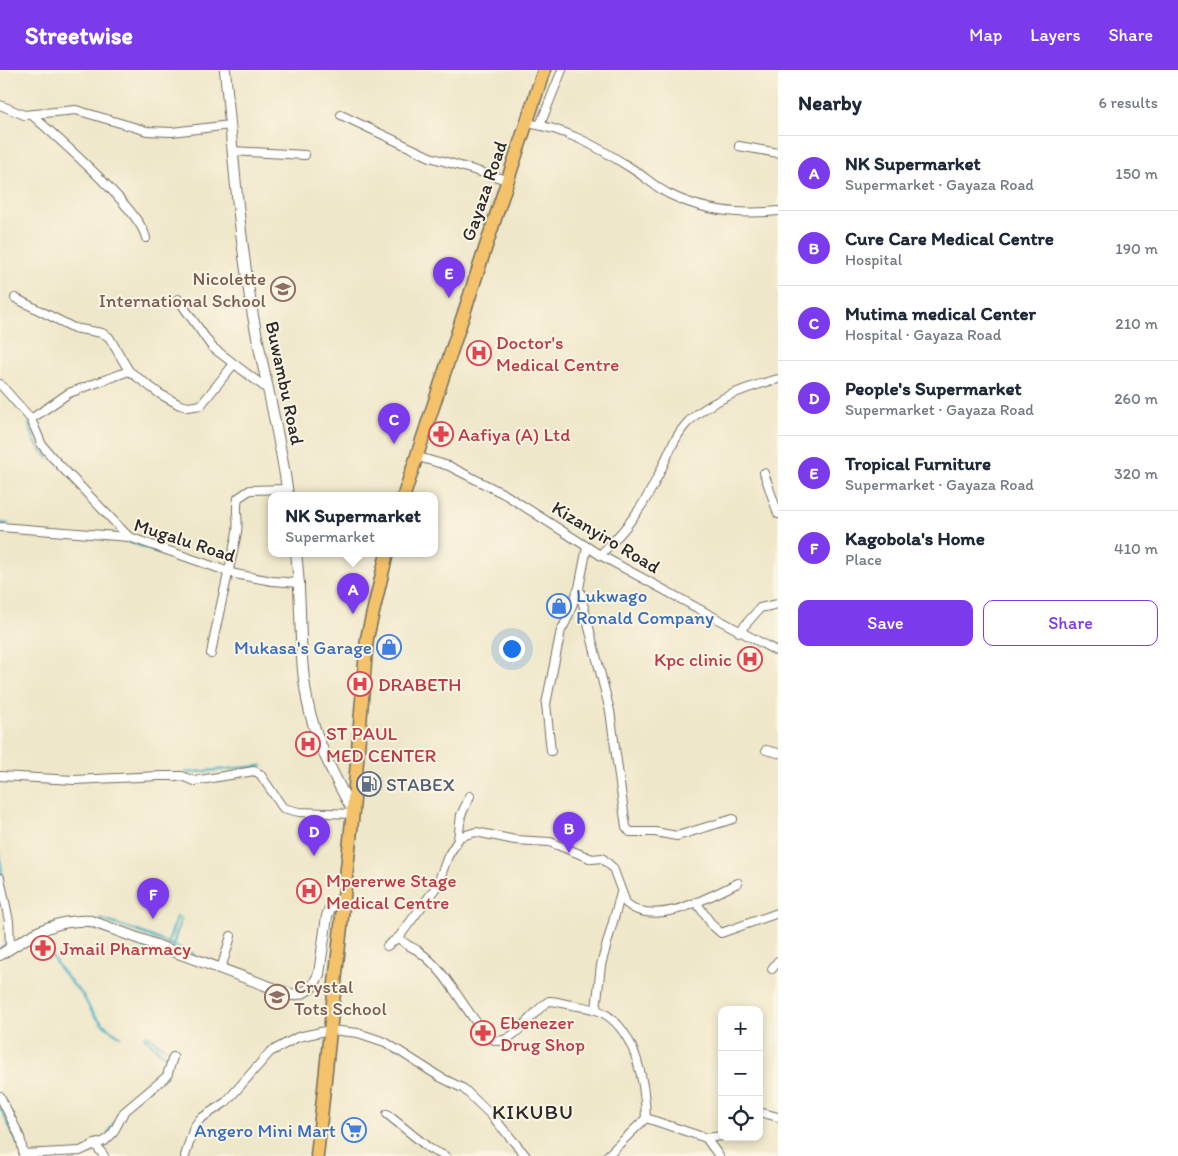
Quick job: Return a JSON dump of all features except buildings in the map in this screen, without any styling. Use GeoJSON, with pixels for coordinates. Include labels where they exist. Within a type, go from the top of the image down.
{"type":"FeatureCollection","features":[{"type":"Feature","properties":{"kind":"main road","name":"Gayaza Road"},"geometry":{"type":"LineString","coordinates":[[405,492],[415,456],[544,70]]}},
{"type":"Feature","properties":{"kind":"main road"},"geometry":{"type":"LineString","coordinates":[[317,1156],[345,896],[367,638],[386,557]]}},
{"type":"Feature","properties":{"kind":"street","name":"Buwambu Road"},"geometry":{"type":"LineString","coordinates":[[225,70],[232,151],[248,280],[266,388],[288,492]]}},
{"type":"Feature","properties":{"kind":"street"},"geometry":{"type":"LineString","coordinates":[[540,125],[562,70]]}},
{"type":"Feature","properties":{"kind":"street"},"geometry":{"type":"LineString","coordinates":[[0,105],[24,115],[76,110],[147,131],[172,132],[230,124]]}},
{"type":"Feature","properties":{"kind":"street"},"geometry":{"type":"LineString","coordinates":[[32,115],[118,197],[144,229],[146,238]]}},
{"type":"Feature","properties":{"kind":"street"},"geometry":{"type":"LineString","coordinates":[[341,115],[430,157],[507,180]]}},
{"type":"Feature","properties":{"kind":"street"},"geometry":{"type":"LineString","coordinates":[[526,123],[571,134],[600,149],[676,197],[715,209],[736,212],[778,211]]}},
{"type":"Feature","properties":{"kind":"street"},"geometry":{"type":"LineString","coordinates":[[739,146],[778,153]]}},
{"type":"Feature","properties":{"kind":"street"},"geometry":{"type":"LineString","coordinates":[[232,151],[305,155]]}},
{"type":"Feature","properties":{"kind":"street"},"geometry":{"type":"LineString","coordinates":[[15,298],[74,328],[102,333],[109,337],[129,371],[171,401],[188,407],[201,405],[208,399],[233,365]]}},
{"type":"Feature","properties":{"kind":"street"},"geometry":{"type":"LineString","coordinates":[[178,299],[202,336],[233,365],[266,388]]}},
{"type":"Feature","properties":{"kind":"street"},"geometry":{"type":"LineString","coordinates":[[31,418],[69,393],[129,371]]}},
{"type":"Feature","properties":{"kind":"street"},"geometry":{"type":"LineString","coordinates":[[600,554],[621,534],[635,516],[657,479],[674,441],[690,420],[712,405],[748,387],[778,379]]}},
{"type":"Feature","properties":{"kind":"street"},"geometry":{"type":"LineString","coordinates":[[0,384],[31,418],[42,445],[129,537]]}},
{"type":"Feature","properties":{"kind":"street","name":"Kizanyiro Road"},"geometry":{"type":"LineString","coordinates":[[415,456],[449,466],[506,495],[587,547],[778,652]]}},
{"type":"Feature","properties":{"kind":"street"},"geometry":{"type":"LineString","coordinates":[[764,473],[778,514]]}},
{"type":"Feature","properties":{"kind":"street"},"geometry":{"type":"LineString","coordinates":[[211,654],[237,529],[236,507],[238,498],[250,490],[288,492]]}},
{"type":"Feature","properties":{"kind":"street","name":"Mugalu Road"},"geometry":{"type":"LineString","coordinates":[[0,527],[129,537],[227,572],[253,578],[300,583]]}},
{"type":"Feature","properties":{"kind":"street"},"geometry":{"type":"LineString","coordinates":[[551,751],[546,704],[561,630],[566,623],[571,603],[579,588],[587,547]]}},
{"type":"Feature","properties":{"kind":"street"},"geometry":{"type":"LineString","coordinates":[[0,776],[74,780],[134,775],[182,776],[194,781],[254,771],[260,774],[283,808],[299,812],[353,812],[331,769],[310,714],[305,683],[300,583],[297,557]]}},
{"type":"Feature","properties":{"kind":"street"},"geometry":{"type":"LineString","coordinates":[[579,588],[610,711],[626,827],[630,832],[655,832],[678,836],[732,819]]}},
{"type":"Feature","properties":{"kind":"street"},"geometry":{"type":"LineString","coordinates":[[739,632],[760,608],[778,604]]}},
{"type":"Feature","properties":{"kind":"street"},"geometry":{"type":"LineString","coordinates":[[766,750],[778,753]]}},
{"type":"Feature","properties":{"kind":"street"},"geometry":{"type":"LineString","coordinates":[[387,946],[398,937],[437,886],[458,837],[461,815],[470,796]]}},
{"type":"Feature","properties":{"kind":"street"},"geometry":{"type":"LineString","coordinates":[[458,837],[476,832],[515,840],[550,842],[592,859],[602,858],[613,868],[621,893],[631,908],[647,914],[666,912],[696,902],[738,883]]}},
{"type":"Feature","properties":{"kind":"street"},"geometry":{"type":"LineString","coordinates":[[0,878],[9,921],[10,948]]}},
{"type":"Feature","properties":{"kind":"street"},"geometry":{"type":"LineString","coordinates":[[596,1009],[601,964],[621,893]]}},
{"type":"Feature","properties":{"kind":"street"},"geometry":{"type":"LineString","coordinates":[[0,955],[53,924],[70,920],[91,921],[292,995],[302,993],[311,988],[319,974],[327,916],[330,908],[345,896]]}},
{"type":"Feature","properties":{"kind":"street"},"geometry":{"type":"LineString","coordinates":[[696,902],[712,925],[721,933],[778,913]]}},
{"type":"Feature","properties":{"kind":"street"},"geometry":{"type":"LineString","coordinates":[[221,969],[231,936]]}},
{"type":"Feature","properties":{"kind":"street"},"geometry":{"type":"LineString","coordinates":[[398,937],[402,942],[418,951],[443,973],[479,1024],[491,1039],[497,1042],[508,1039],[549,1001],[596,1009],[606,1014],[616,1024],[634,1052],[644,1084],[646,1118],[607,1156]]}},
{"type":"Feature","properties":{"kind":"street"},"geometry":{"type":"LineString","coordinates":[[772,969],[778,961]]}},
{"type":"Feature","properties":{"kind":"street"},"geometry":{"type":"LineString","coordinates":[[185,1156],[189,1138],[200,1119],[226,1102],[270,1052],[298,1037],[330,1030],[358,1033],[385,1042],[440,1077],[464,1089],[492,1116],[526,1156]]}},
{"type":"Feature","properties":{"kind":"street"},"geometry":{"type":"LineString","coordinates":[[0,1096],[20,1137],[24,1155],[80,1151],[105,1141],[113,1133],[124,1112],[167,1076],[173,1057]]}},
{"type":"Feature","properties":{"kind":"street"},"geometry":{"type":"LineString","coordinates":[[763,1113],[778,1117]]}},
{"type":"Feature","properties":{"kind":"street"},"geometry":{"type":"LineString","coordinates":[[387,1114],[430,1149],[445,1156]]}},
{"type":"Feature","properties":{"kind":"street"},"geometry":{"type":"LineString","coordinates":[[646,1118],[706,1138],[718,1136]]}},
{"type":"Feature","properties":{"kind":"street"},"geometry":{"type":"LineString","coordinates":[[706,1138],[719,1156]]}},
{"type":"Feature","properties":{"kind":"street"},"geometry":{"type":"LineString","coordinates":[[96,1144],[104,1156]]}},
{"type":"Feature","properties":{"kind":"waterway"},"geometry":{"type":"LineString","coordinates":[[29,424],[35,442],[48,458]]}},
{"type":"Feature","properties":{"kind":"waterway"},"geometry":{"type":"LineString","coordinates":[[0,523],[8,524]]}},
{"type":"Feature","properties":{"kind":"waterway"},"geometry":{"type":"LineString","coordinates":[[123,540],[174,557]]}},
{"type":"Feature","properties":{"kind":"waterway"},"geometry":{"type":"LineString","coordinates":[[184,773],[262,766]]}},
{"type":"Feature","properties":{"kind":"waterway"},"geometry":{"type":"LineString","coordinates":[[134,773],[146,773]]}},
{"type":"Feature","properties":{"kind":"waterway"},"geometry":{"type":"LineString","coordinates":[[117,774],[129,774]]}},
{"type":"Feature","properties":{"kind":"waterway"},"geometry":{"type":"LineString","coordinates":[[0,854],[2,877]]}},
{"type":"Feature","properties":{"kind":"waterway"},"geometry":{"type":"LineString","coordinates":[[168,943],[177,917]]}},
{"type":"Feature","properties":{"kind":"waterway"},"geometry":{"type":"LineString","coordinates":[[173,945],[181,918]]}},
{"type":"Feature","properties":{"kind":"waterway"},"geometry":{"type":"LineString","coordinates":[[100,919],[140,932],[194,954]]}},
{"type":"Feature","properties":{"kind":"waterway"},"geometry":{"type":"LineString","coordinates":[[62,928],[75,927],[102,931],[165,956]]}},
{"type":"Feature","properties":{"kind":"waterway"},"geometry":{"type":"LineString","coordinates":[[43,935],[53,959],[82,995],[95,1016],[120,1036]]}},
{"type":"Feature","properties":{"kind":"waterway"},"geometry":{"type":"LineString","coordinates":[[0,948],[8,943]]}},
{"type":"Feature","properties":{"kind":"waterway"},"geometry":{"type":"LineString","coordinates":[[147,1035],[164,1048],[174,1051]]}},
{"type":"Feature","properties":{"kind":"waterway"},"geometry":{"type":"LineString","coordinates":[[144,1037],[166,1057],[166,1067]]}},
{"type":"Feature","properties":{"kind":"waterway"},"geometry":{"type":"LineString","coordinates":[[0,1107],[19,1146]]}},
{"type":"Feature","properties":{"kind":"waterway"},"geometry":{"type":"LineString","coordinates":[[108,1133],[115,1121]]}},
{"type":"Feature","properties":{"kind":"waterway"},"geometry":{"type":"LineString","coordinates":[[77,1156],[97,1148]]}},
{"type":"Feature","properties":{"kind":"place","name":"Nicolette International School"},"geometry":{"type":"Point","coordinates":[283,289]}},
{"type":"Feature","properties":{"kind":"place","name":"Tropical Furniture"},"geometry":{"type":"Point","coordinates":[449,298]}},
{"type":"Feature","properties":{"kind":"place","name":"Doctor's Medical Centre"},"geometry":{"type":"Point","coordinates":[479,353]}},
{"type":"Feature","properties":{"kind":"place","name":"Aafiya (A) Ltd"},"geometry":{"type":"Point","coordinates":[441,434]}},
{"type":"Feature","properties":{"kind":"place","name":"Mutima medical Center"},"geometry":{"type":"Point","coordinates":[394,444]}},
{"type":"Feature","properties":{"kind":"place","name":"Lukwago Ronald Company"},"geometry":{"type":"Point","coordinates":[559,606]}},
{"type":"Feature","properties":{"kind":"place","name":"NK Supermarket"},"geometry":{"type":"Point","coordinates":[353,614]}},
{"type":"Feature","properties":{"kind":"place","name":"Mukasa's Garage"},"geometry":{"type":"Point","coordinates":[389,647]}},
{"type":"Feature","properties":{"kind":"place","name":"Kpc clinic"},"geometry":{"type":"Point","coordinates":[750,659]}},
{"type":"Feature","properties":{"kind":"place","name":"DRABETH"},"geometry":{"type":"Point","coordinates":[360,684]}},
{"type":"Feature","properties":{"kind":"place","name":"ST PAUL MED CENTER"},"geometry":{"type":"Point","coordinates":[308,744]}},
{"type":"Feature","properties":{"kind":"place","name":"STABEX"},"geometry":{"type":"Point","coordinates":[369,784]}},
{"type":"Feature","properties":{"kind":"place","name":"Cure Care Medical Centre"},"geometry":{"type":"Point","coordinates":[569,853]}},
{"type":"Feature","properties":{"kind":"place","name":"People's Supermarket"},"geometry":{"type":"Point","coordinates":[314,856]}},
{"type":"Feature","properties":{"kind":"place","name":"Mpererwe Stage Medical Centre"},"geometry":{"type":"Point","coordinates":[309,891]}},
{"type":"Feature","properties":{"kind":"place","name":"Kagobola's Home"},"geometry":{"type":"Point","coordinates":[153,919]}},
{"type":"Feature","properties":{"kind":"place","name":"Jmail Pharmacy"},"geometry":{"type":"Point","coordinates":[43,948]}},
{"type":"Feature","properties":{"kind":"place","name":"Crystal Tots School"},"geometry":{"type":"Point","coordinates":[277,997]}},
{"type":"Feature","properties":{"kind":"place","name":"Ebenezer Drug Shop"},"geometry":{"type":"Point","coordinates":[483,1033]}},
{"type":"Feature","properties":{"kind":"place","name":"Angero Mini Mart"},"geometry":{"type":"Point","coordinates":[354,1130]}},
{"type":"Feature","properties":{"kind":"district","name":"KIKUBU"},"geometry":{"type":"Point","coordinates":[533,1111]}}]}
